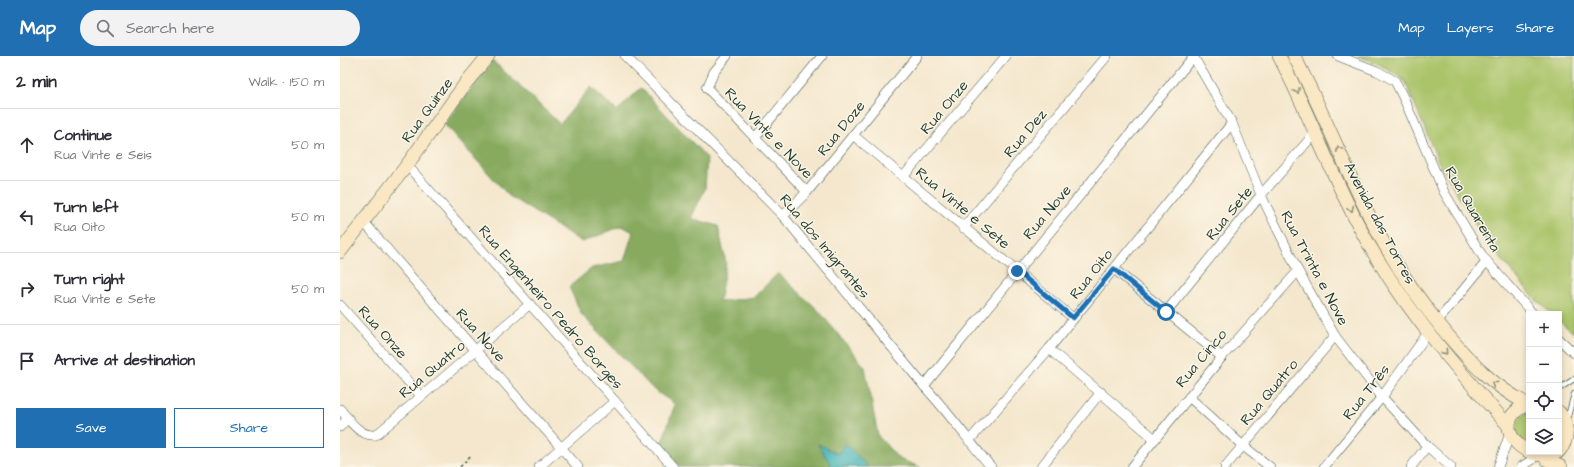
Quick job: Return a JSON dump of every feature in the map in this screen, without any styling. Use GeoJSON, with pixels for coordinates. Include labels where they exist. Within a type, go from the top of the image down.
{"type":"FeatureCollection","features":[{"type":"Feature","properties":{"kind":"main road","name":"Rua Quinze"},"geometry":{"type":"LineString","coordinates":[[407,165],[465,84],[488,56]]}},
{"type":"Feature","properties":{"kind":"main road","name":"Avenida das Torres"},"geometry":{"type":"LineString","coordinates":[[1279,56],[1298,92],[1315,133],[1350,208],[1377,259],[1404,302],[1509,431],[1517,451],[1526,463],[1546,459],[1552,455]]}},
{"type":"Feature","properties":{"kind":"main road","name":"Avenida das Torres"},"geometry":{"type":"LineString","coordinates":[[1294,56],[1310,86],[1362,202],[1389,252],[1415,294],[1472,364],[1490,380],[1526,403]]}},
{"type":"Feature","properties":{"kind":"main road"},"geometry":{"type":"LineString","coordinates":[[340,252],[407,165]]}},
{"type":"Feature","properties":{"kind":"main road","name":"Avenida das Torres"},"geometry":{"type":"LineString","coordinates":[[1509,431],[1512,417],[1519,409],[1526,405]]}},
{"type":"Feature","properties":{"kind":"main road"},"geometry":{"type":"LineString","coordinates":[[1562,419],[1569,434]]}},
{"type":"Feature","properties":{"kind":"main road","name":"Avenida das Torres"},"geometry":{"type":"LineString","coordinates":[[1562,445],[1569,434]]}},
{"type":"Feature","properties":{"kind":"main road"},"geometry":{"type":"LineString","coordinates":[[1546,459],[1561,467]]}},
{"type":"Feature","properties":{"kind":"street","name":"Rua dos Imigrantes"},"geometry":{"type":"LineString","coordinates":[[625,56],[783,216],[924,386],[948,412],[969,442],[991,467]]}},
{"type":"Feature","properties":{"kind":"street","name":"Rua Vinte e Nove"},"geometry":{"type":"LineString","coordinates":[[727,56],[714,72],[707,88],[807,192]]}},
{"type":"Feature","properties":{"kind":"street"},"geometry":{"type":"LineString","coordinates":[[755,138],[822,56]]}},
{"type":"Feature","properties":{"kind":"street","name":"Rua Onze"},"geometry":{"type":"LineString","coordinates":[[903,177],[1006,56]]}},
{"type":"Feature","properties":{"kind":"street","name":"Rua Dez"},"geometry":{"type":"LineString","coordinates":[[963,228],[1107,56]]}},
{"type":"Feature","properties":{"kind":"street","name":"Rua Trinta e Nove"},"geometry":{"type":"LineString","coordinates":[[1193,56],[1232,124],[1261,195],[1298,271],[1335,336],[1382,396],[1427,446],[1451,467]]}},
{"type":"Feature","properties":{"kind":"street","name":"Rua Nove"},"geometry":{"type":"LineString","coordinates":[[924,386],[1193,56]]}},
{"type":"Feature","properties":{"kind":"street","name":"Rua Quarenta"},"geometry":{"type":"LineString","coordinates":[[1338,56],[1377,71],[1394,82],[1404,99],[1444,192],[1487,261],[1530,311]]}},
{"type":"Feature","properties":{"kind":"street","name":"Rua Doze"},"geometry":{"type":"LineString","coordinates":[[783,216],[807,192],[915,57]]}},
{"type":"Feature","properties":{"kind":"street","name":"Rua Oito"},"geometry":{"type":"LineString","coordinates":[[969,442],[1049,350],[1073,318],[1232,124]]}},
{"type":"Feature","properties":{"kind":"street","name":"Rua Sete"},"geometry":{"type":"LineString","coordinates":[[1166,312],[1261,195],[1315,133]]}},
{"type":"Feature","properties":{"kind":"street","name":"Rua Vinte e Sete"},"geometry":{"type":"LineString","coordinates":[[853,135],[1073,318]]}},
{"type":"Feature","properties":{"kind":"street","name":"Rua Engenheiro Pedro Borges"},"geometry":{"type":"LineString","coordinates":[[407,165],[673,467]]}},
{"type":"Feature","properties":{"kind":"street","name":"Rua Nove"},"geometry":{"type":"LineString","coordinates":[[364,222],[578,467]]}},
{"type":"Feature","properties":{"kind":"street"},"geometry":{"type":"LineString","coordinates":[[1437,322],[1487,261]]}},
{"type":"Feature","properties":{"kind":"street"},"geometry":{"type":"LineString","coordinates":[[1114,269],[1222,357]]}},
{"type":"Feature","properties":{"kind":"street","name":"Rua Cinco"},"geometry":{"type":"LineString","coordinates":[[1132,467],[1222,357],[1298,271]]}},
{"type":"Feature","properties":{"kind":"street","name":"Rua Onze"},"geometry":{"type":"LineString","coordinates":[[340,304],[421,396]]}},
{"type":"Feature","properties":{"kind":"street","name":"Rua Quatro"},"geometry":{"type":"LineString","coordinates":[[348,418],[361,432],[369,436],[376,435],[530,304]]}},
{"type":"Feature","properties":{"kind":"street","name":"Rua Três"},"geometry":{"type":"LineString","coordinates":[[1324,467],[1382,396],[1428,333]]}},
{"type":"Feature","properties":{"kind":"street","name":"Rua Quatro"},"geometry":{"type":"LineString","coordinates":[[1225,467],[1335,336]]}},
{"type":"Feature","properties":{"kind":"street"},"geometry":{"type":"LineString","coordinates":[[1562,342],[1574,353]]}},
{"type":"Feature","properties":{"kind":"street"},"geometry":{"type":"LineString","coordinates":[[1049,350],[1101,392],[1155,439]]}},
{"type":"Feature","properties":{"kind":"street"},"geometry":{"type":"LineString","coordinates":[[1041,467],[1101,392]]}},
{"type":"Feature","properties":{"kind":"street"},"geometry":{"type":"LineString","coordinates":[[1189,397],[1242,445],[1270,467]]}},
{"type":"Feature","properties":{"kind":"street"},"geometry":{"type":"LineString","coordinates":[[540,467],[615,400]]}},
{"type":"Feature","properties":{"kind":"street"},"geometry":{"type":"LineString","coordinates":[[340,409],[348,418],[340,427]]}},
{"type":"Feature","properties":{"kind":"street"},"geometry":{"type":"LineString","coordinates":[[1498,467],[1509,431]]}},
{"type":"Feature","properties":{"kind":"street"},"geometry":{"type":"LineString","coordinates":[[1411,467],[1427,446]]}},
{"type":"Feature","properties":{"kind":"lane"},"geometry":{"type":"LineString","coordinates":[[1562,387],[1574,379]]}},
{"type":"Feature","properties":{"kind":"lane"},"geometry":{"type":"LineString","coordinates":[[1569,434],[1574,394]]}},
{"type":"Feature","properties":{"kind":"path"},"geometry":{"type":"LineString","coordinates":[[460,467],[472,454]]}},
{"type":"Feature","properties":{"kind":"green space"},"geometry":{"type":"Polygon","coordinates":[[[1358,56],[1574,56],[1574,332],[1562,323],[1562,311],[1549,311],[1535,299],[1483,237],[1439,163],[1405,81],[1379,64],[1358,56]]]}},
{"type":"Feature","properties":{"kind":"green space"},"geometry":{"type":"Polygon","coordinates":[[[493,61],[560,124],[591,87],[617,111],[641,88],[707,158],[705,189],[691,218],[718,226],[726,263],[719,302],[754,297],[778,273],[818,310],[865,367],[878,436],[899,459],[920,467],[680,467],[661,445],[675,404],[654,390],[582,315],[569,287],[592,268],[624,261],[633,232],[622,226],[582,242],[509,196],[444,124],[493,61]]]}},
{"type":"Feature","properties":{"kind":"green space"},"geometry":{"type":"Polygon","coordinates":[[[1526,413],[1526,448],[1518,441],[1515,435],[1517,423],[1526,413]]]}},
{"type":"Feature","properties":{"kind":"water"},"geometry":{"type":"Polygon","coordinates":[[[845,443],[868,467],[832,467],[818,444],[838,454],[845,443]]]}},
{"type":"Feature","properties":{"kind":"route"},"geometry":{"type":"LineString","coordinates":[[1017,271],[1073,318],[1114,269],[1166,312]]}}]}
